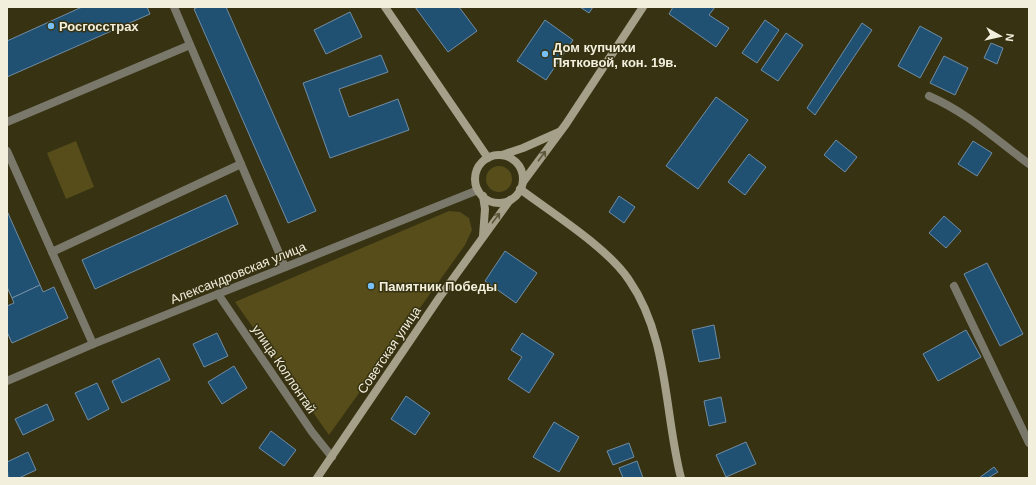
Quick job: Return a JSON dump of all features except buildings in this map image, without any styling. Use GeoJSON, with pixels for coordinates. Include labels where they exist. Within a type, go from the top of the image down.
{"type":"FeatureCollection","features":[{"type":"Feature","properties":{"kind":"main road"},"geometry":{"type":"LineString","coordinates":[[385,7],[488,158]]}},
{"type":"Feature","properties":{"kind":"main road"},"geometry":{"type":"LineString","coordinates":[[480,193],[496,202],[510,200],[561,130],[643,7]]}},
{"type":"Feature","properties":{"kind":"main road"},"geometry":{"type":"LineString","coordinates":[[483,236],[485,209],[476,183],[478,168],[488,158],[529,146],[561,130]]}},
{"type":"Feature","properties":{"kind":"main road"},"geometry":{"type":"LineString","coordinates":[[502,155],[516,162],[522,175],[521,186]]}},
{"type":"Feature","properties":{"kind":"main road"},"geometry":{"type":"LineString","coordinates":[[521,186],[606,254],[629,280],[647,312],[661,362],[681,478]]}},
{"type":"Feature","properties":{"kind":"main road","name":"Советская улица"},"geometry":{"type":"LineString","coordinates":[[317,478],[438,298],[510,200]]}},
{"type":"Feature","properties":{"kind":"street"},"geometry":{"type":"LineString","coordinates":[[174,7],[285,267]]}},
{"type":"Feature","properties":{"kind":"street"},"geometry":{"type":"LineString","coordinates":[[7,122],[190,45]]}},
{"type":"Feature","properties":{"kind":"street"},"geometry":{"type":"LineString","coordinates":[[930,96],[951,106],[981,125],[1029,164]]}},
{"type":"Feature","properties":{"kind":"street"},"geometry":{"type":"LineString","coordinates":[[7,151],[93,344]]}},
{"type":"Feature","properties":{"kind":"street"},"geometry":{"type":"LineString","coordinates":[[52,252],[241,164]]}},
{"type":"Feature","properties":{"kind":"street","name":"Александровская улица"},"geometry":{"type":"LineString","coordinates":[[7,381],[93,344],[285,267],[480,193]]}},
{"type":"Feature","properties":{"kind":"street"},"geometry":{"type":"LineString","coordinates":[[954,286],[1029,443]]}},
{"type":"Feature","properties":{"kind":"street","name":"улица Коллонтай"},"geometry":{"type":"LineString","coordinates":[[218,294],[312,432],[332,457]]}},
{"type":"Feature","properties":{"kind":"shaded area"},"geometry":{"type":"Polygon","coordinates":[[[76,141],[94,187],[66,199],[47,153],[76,141]]]}},
{"type":"Feature","properties":{"kind":"shaded area"},"geometry":{"type":"Polygon","coordinates":[[[499,166],[508,170],[512,179],[508,188],[499,192],[490,188],[486,179],[490,170],[499,166]]]}},
{"type":"Feature","properties":{"kind":"shaded area"},"geometry":{"type":"Polygon","coordinates":[[[449,211],[460,212],[469,218],[472,230],[465,245],[329,435],[235,302],[449,211]]]}},
{"type":"Feature","properties":{"kind":"place","name":"Росгосстрах"},"geometry":{"type":"Point","coordinates":[51,26]}},
{"type":"Feature","properties":{"kind":"place","name":"Дом купчихи Пятковой, кон. 19в."},"geometry":{"type":"Point","coordinates":[545,54]}},
{"type":"Feature","properties":{"kind":"place","name":"Памятник Победы"},"geometry":{"type":"Point","coordinates":[371,286]}}]}
